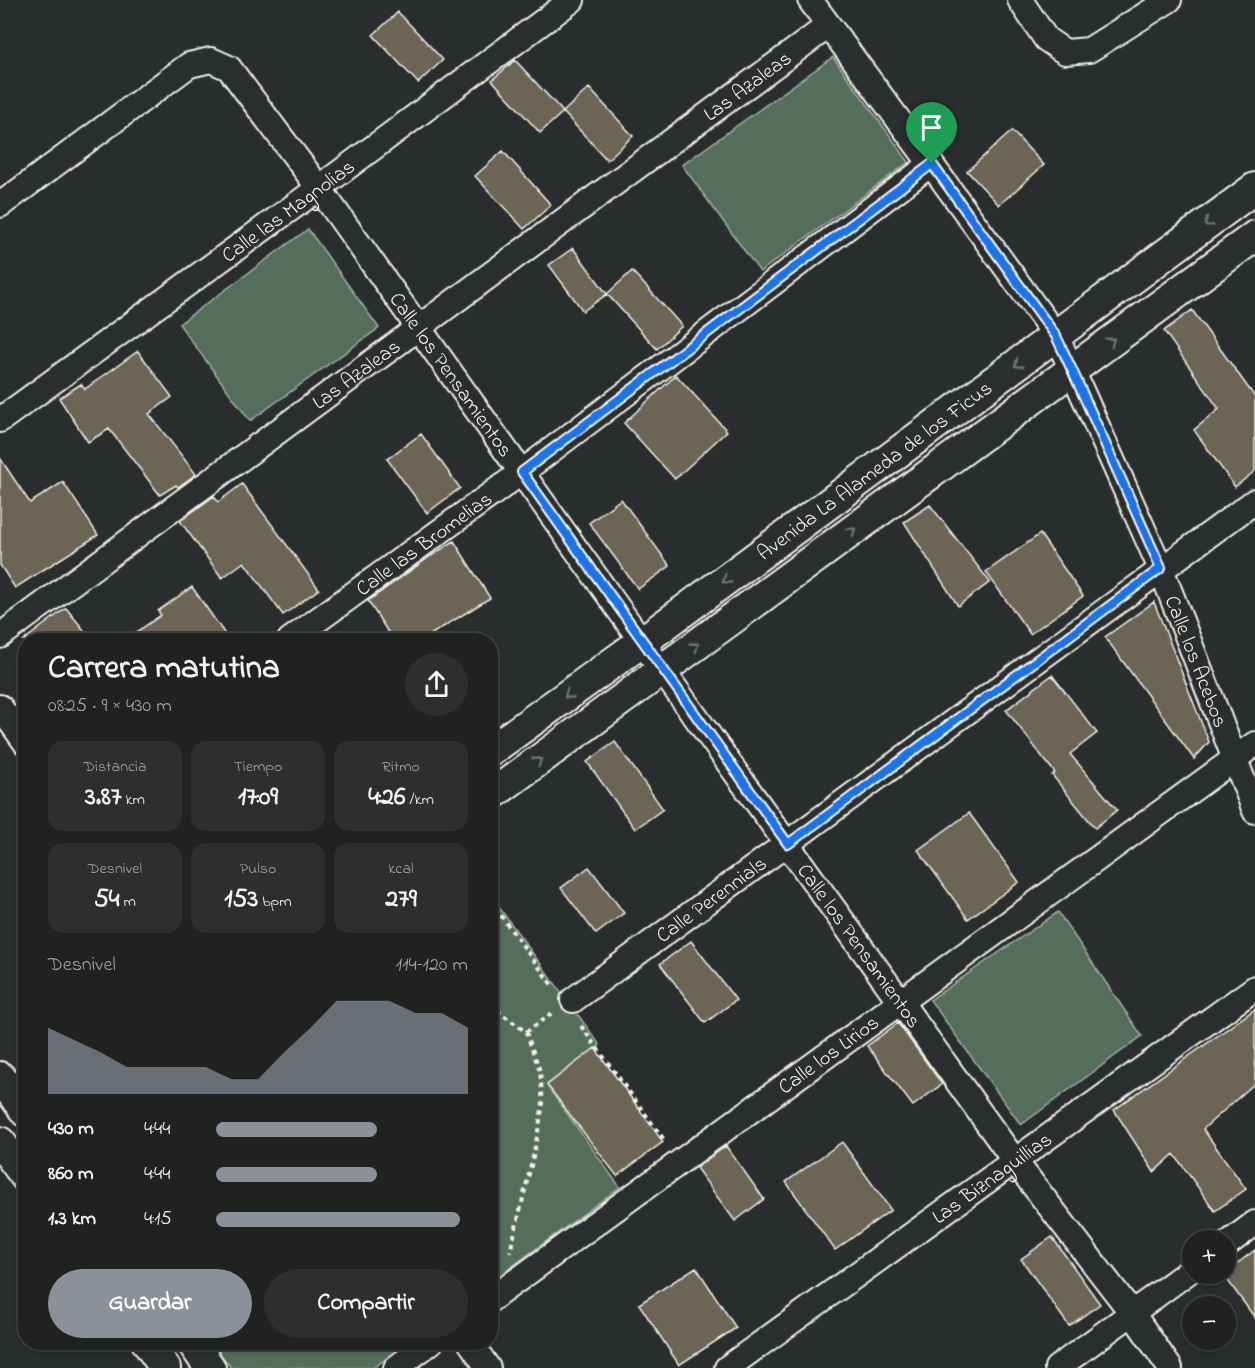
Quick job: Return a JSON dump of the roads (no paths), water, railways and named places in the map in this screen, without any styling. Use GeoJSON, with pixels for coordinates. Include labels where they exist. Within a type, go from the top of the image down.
{"type":"FeatureCollection","features":[{"type":"Feature","properties":{"kind":"street","name":"Calle las Magnolias"},"geometry":{"type":"LineString","coordinates":[[0,420],[572,0]]}},
{"type":"Feature","properties":{"kind":"street","name":"Calle los Acebos"},"geometry":{"type":"LineString","coordinates":[[810,0],[1056,336],[1161,568],[1255,811]]}},
{"type":"Feature","properties":{"kind":"street"},"geometry":{"type":"LineString","coordinates":[[1020,0],[1046,39],[1065,52],[1089,50],[1169,0]]}},
{"type":"Feature","properties":{"kind":"street","name":"Las Azaleas"},"geometry":{"type":"LineString","coordinates":[[0,636],[828,26]]}},
{"type":"Feature","properties":{"kind":"street","name":"Calle los Pensamientos"},"geometry":{"type":"LineString","coordinates":[[0,205],[189,65],[211,60],[230,68],[319,188],[1014,1160],[1132,1313],[1170,1368]]}},
{"type":"Feature","properties":{"kind":"street","name":"Calle las Bromelias"},"geometry":{"type":"LineString","coordinates":[[300,633],[522,472],[932,164]]}},
{"type":"Feature","properties":{"kind":"street","name":"Avenida La Alameda de los Ficus"},"geometry":{"type":"LineString","coordinates":[[498,745],[643,641],[1255,188]]}},
{"type":"Feature","properties":{"kind":"street","name":"Avenida La Alameda de los Ficus"},"geometry":{"type":"LineString","coordinates":[[498,790],[1255,236]]}},
{"type":"Feature","properties":{"kind":"street","name":"Calle Perennials"},"geometry":{"type":"LineString","coordinates":[[565,1005],[1255,501]]}},
{"type":"Feature","properties":{"kind":"street"},"geometry":{"type":"LineString","coordinates":[[0,707],[18,732]]}},
{"type":"Feature","properties":{"kind":"street","name":"Calle los Lirios"},"geometry":{"type":"LineString","coordinates":[[498,1293],[1255,744]]}},
{"type":"Feature","properties":{"kind":"street","name":"Las Biznaguillias"},"geometry":{"type":"LineString","coordinates":[[727,1368],[1255,988]]}},
{"type":"Feature","properties":{"kind":"street"},"geometry":{"type":"LineString","coordinates":[[8,1147],[18,1164]]}},
{"type":"Feature","properties":{"kind":"street"},"geometry":{"type":"LineString","coordinates":[[1236,1237],[1255,1223]]}},
{"type":"Feature","properties":{"kind":"street"},"geometry":{"type":"LineString","coordinates":[[1057,1368],[1182,1276]]}},
{"type":"Feature","properties":{"kind":"street"},"geometry":{"type":"LineString","coordinates":[[153,1350],[165,1368]]}},
{"type":"Feature","properties":{"kind":"street"},"geometry":{"type":"LineString","coordinates":[[198,1350],[210,1368]]}},
{"type":"Feature","properties":{"kind":"street"},"geometry":{"type":"LineString","coordinates":[[396,1368],[420,1350]]}},
{"type":"Feature","properties":{"kind":"street"},"geometry":{"type":"LineString","coordinates":[[476,1350],[488,1368]]}}]}
